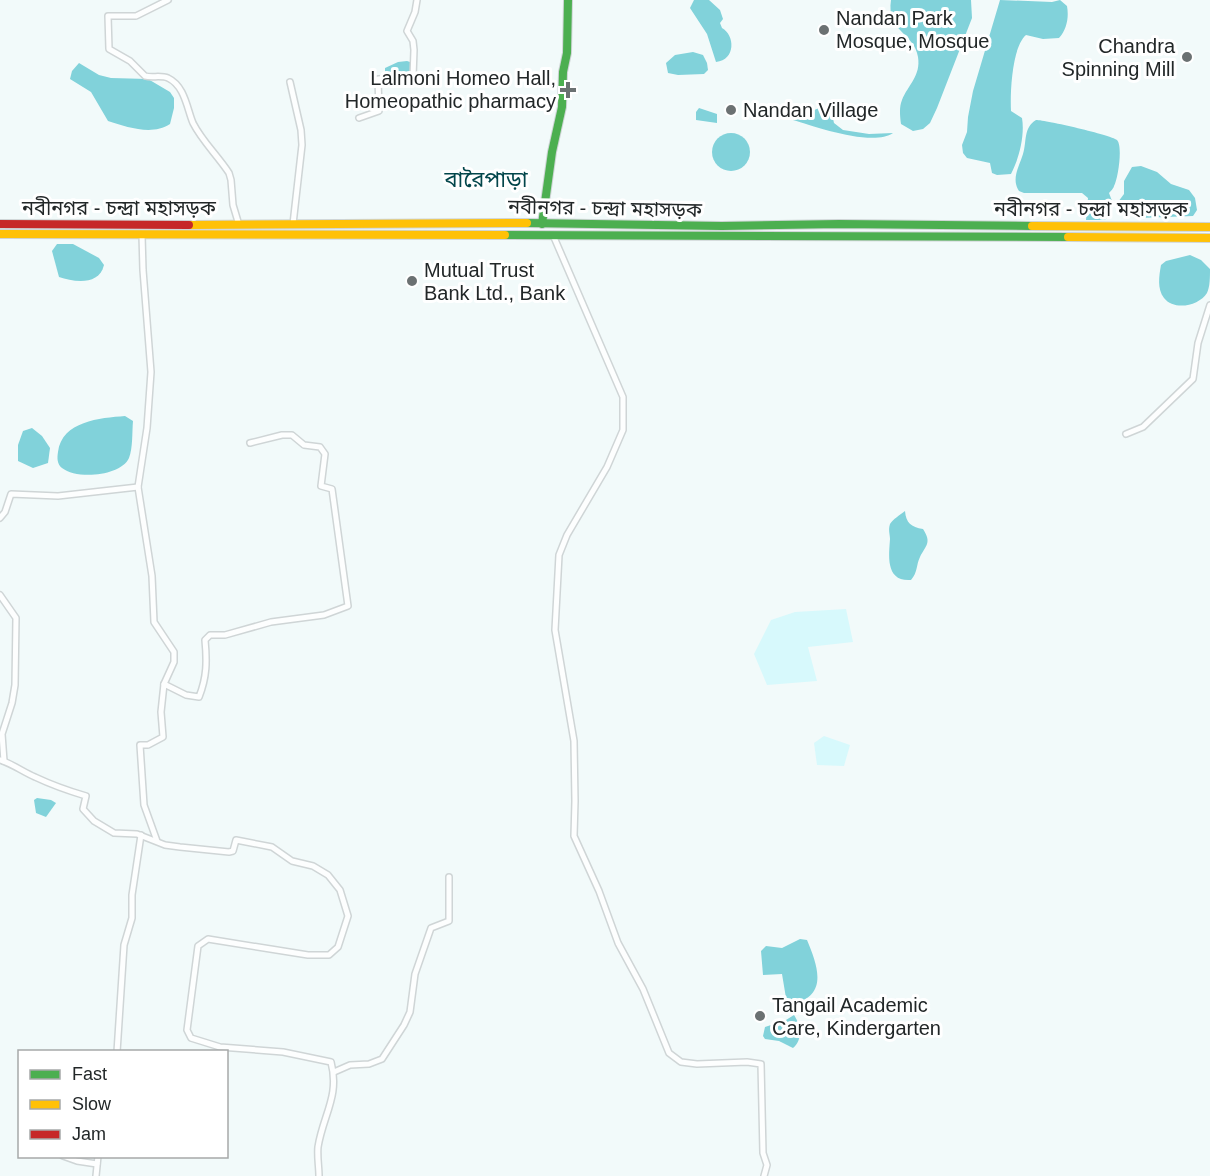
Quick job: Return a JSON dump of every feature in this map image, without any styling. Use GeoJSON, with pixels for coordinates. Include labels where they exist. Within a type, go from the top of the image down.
{"type":"FeatureCollection","features":[{"type":"Feature","properties":{"kind":"main road"},"geometry":{"type":"LineString","coordinates":[[542,224],[562,106],[563,72],[567,53],[568,0]]}},
{"type":"Feature","properties":{"kind":"main road","name":"নবীনগর - চন্দ্রা মহাসড়ক"},"geometry":{"type":"LineString","coordinates":[[0,224],[1210,226]]}},
{"type":"Feature","properties":{"kind":"main road"},"geometry":{"type":"LineString","coordinates":[[867,225],[867,236]]}},
{"type":"Feature","properties":{"kind":"main road","name":"নবীনগর - চন্দ্রা মহাসড়ক"},"geometry":{"type":"LineString","coordinates":[[0,234],[1210,238]]}},
{"type":"Feature","properties":{"kind":"street"},"geometry":{"type":"LineString","coordinates":[[168,0],[136,16],[108,16],[109,49],[130,61],[145,76],[167,78],[175,84],[189,105],[192,121],[199,133],[229,174],[233,205],[239,225]]}},
{"type":"Feature","properties":{"kind":"street"},"geometry":{"type":"LineString","coordinates":[[359,118],[379,111],[378,79],[413,76],[413,41],[407,31],[417,0]]}},
{"type":"Feature","properties":{"kind":"street"},"geometry":{"type":"LineString","coordinates":[[290,82],[301,130],[302,145],[293,224]]}},
{"type":"Feature","properties":{"kind":"street"},"geometry":{"type":"LineString","coordinates":[[142,235],[151,372],[147,428],[138,487],[152,576],[154,622],[174,652],[174,662],[164,684],[161,712],[163,737],[140,745],[144,805],[157,841]]}},
{"type":"Feature","properties":{"kind":"street"},"geometry":{"type":"LineString","coordinates":[[553,235],[623,397],[623,430],[607,467],[567,535],[559,555],[555,630],[574,741],[574,836],[599,891],[618,943],[643,989],[669,1053],[681,1062],[697,1064],[747,1062],[761,1064],[763,1153],[767,1165],[764,1176]]}},
{"type":"Feature","properties":{"kind":"street"},"geometry":{"type":"LineString","coordinates":[[1126,434],[1143,427],[1193,379],[1198,343],[1210,305]]}},
{"type":"Feature","properties":{"kind":"street"},"geometry":{"type":"LineString","coordinates":[[164,684],[186,695],[199,697],[207,674],[205,640],[210,635],[225,634],[271,622],[324,615],[348,606],[332,489],[321,486],[325,454],[320,447],[304,445],[292,435],[282,435],[250,443]]}},
{"type":"Feature","properties":{"kind":"street"},"geometry":{"type":"LineString","coordinates":[[0,518],[5,512],[11,494],[58,496],[138,487]]}},
{"type":"Feature","properties":{"kind":"street"},"geometry":{"type":"LineString","coordinates":[[0,595],[16,618],[15,685],[2,734],[2,760],[15,764],[26,773],[47,783],[86,796],[83,809],[94,821],[114,833],[122,832],[141,836],[180,848],[229,852],[233,851],[236,840],[272,847],[292,861],[313,866],[328,875],[340,890],[348,916],[338,947],[329,955],[208,939],[198,946],[187,1029],[191,1038],[220,1047],[283,1052],[331,1062],[334,1072],[334,1090],[318,1148],[319,1176]]}},
{"type":"Feature","properties":{"kind":"street"},"geometry":{"type":"LineString","coordinates":[[117,1050],[124,945],[132,918],[132,895],[141,836]]}},
{"type":"Feature","properties":{"kind":"street"},"geometry":{"type":"LineString","coordinates":[[334,1072],[350,1065],[369,1064],[382,1059],[404,1025],[410,1012],[416,974],[431,928],[449,921],[449,877]]}},
{"type":"Feature","properties":{"kind":"street"},"geometry":{"type":"LineString","coordinates":[[69,1158],[97,1164]]}},
{"type":"Feature","properties":{"kind":"street"},"geometry":{"type":"LineString","coordinates":[[96,1176],[98,1158]]}},
{"type":"Feature","properties":{"kind":"shaded area"},"geometry":{"type":"Polygon","coordinates":[[[846,609],[853,642],[808,647],[817,681],[767,685],[754,654],[771,620],[795,612],[846,609]]]}},
{"type":"Feature","properties":{"kind":"shaded area"},"geometry":{"type":"Polygon","coordinates":[[[824,736],[850,745],[844,766],[817,765],[814,743],[824,736]]]}},
{"type":"Feature","properties":{"kind":"water"},"geometry":{"type":"Polygon","coordinates":[[[694,0],[709,0],[720,10],[723,19],[720,23],[731,41],[730,52],[723,60],[716,62],[707,34],[690,8],[694,0]]]}},
{"type":"Feature","properties":{"kind":"water"},"geometry":{"type":"Polygon","coordinates":[[[891,0],[971,0],[972,18],[937,108],[930,123],[923,129],[913,131],[901,124],[901,103],[918,70],[918,57],[916,49],[893,19],[891,0]]]}},
{"type":"Feature","properties":{"kind":"water"},"geometry":{"type":"Polygon","coordinates":[[[1000,0],[1052,2],[1060,0],[1067,6],[1068,14],[1066,27],[1059,38],[1043,39],[1026,35],[1021,41],[1013,71],[1011,111],[1022,118],[1021,147],[1011,174],[997,175],[992,173],[990,163],[967,158],[963,153],[962,145],[967,132],[973,91],[1000,0]]]}},
{"type":"Feature","properties":{"kind":"water"},"geometry":{"type":"Polygon","coordinates":[[[693,52],[703,55],[707,63],[708,70],[704,74],[668,73],[666,63],[675,55],[693,52]]]}},
{"type":"Feature","properties":{"kind":"water"},"geometry":{"type":"Polygon","coordinates":[[[410,62],[411,72],[398,76],[385,74],[385,68],[410,62]]]}},
{"type":"Feature","properties":{"kind":"water"},"geometry":{"type":"Polygon","coordinates":[[[79,63],[99,75],[111,78],[148,79],[170,92],[174,98],[174,108],[170,124],[163,128],[147,130],[108,121],[91,92],[70,79],[72,71],[79,63]]]}},
{"type":"Feature","properties":{"kind":"water"},"geometry":{"type":"Polygon","coordinates":[[[828,107],[834,123],[843,130],[869,134],[893,133],[884,137],[859,137],[793,120],[794,117],[828,107]]]}},
{"type":"Feature","properties":{"kind":"water"},"geometry":{"type":"Polygon","coordinates":[[[699,108],[717,114],[717,123],[696,120],[696,112],[699,108]]]}},
{"type":"Feature","properties":{"kind":"water"},"geometry":{"type":"Polygon","coordinates":[[[1036,120],[1078,128],[1117,140],[1120,149],[1119,163],[1116,182],[1109,193],[1112,201],[1108,218],[1086,220],[1088,198],[1082,193],[1024,193],[1019,191],[1016,182],[1017,173],[1027,131],[1036,120]]]}},
{"type":"Feature","properties":{"kind":"water"},"geometry":{"type":"Polygon","coordinates":[[[731,133],[744,139],[750,152],[744,165],[731,171],[718,165],[712,152],[718,139],[731,133]]]}},
{"type":"Feature","properties":{"kind":"water"},"geometry":{"type":"Polygon","coordinates":[[[1141,166],[1157,172],[1171,184],[1189,190],[1195,198],[1197,210],[1193,216],[1140,218],[1119,211],[1118,202],[1124,194],[1124,181],[1132,167],[1141,166]]]}},
{"type":"Feature","properties":{"kind":"water"},"geometry":{"type":"Polygon","coordinates":[[[57,244],[73,244],[99,258],[104,265],[101,272],[85,281],[59,277],[52,251],[57,244]]]}},
{"type":"Feature","properties":{"kind":"water"},"geometry":{"type":"Polygon","coordinates":[[[1190,255],[1201,260],[1210,269],[1208,291],[1193,304],[1174,305],[1164,298],[1160,291],[1161,265],[1166,261],[1190,255]]]}},
{"type":"Feature","properties":{"kind":"water"},"geometry":{"type":"Polygon","coordinates":[[[125,416],[133,421],[131,450],[124,464],[108,472],[88,475],[69,472],[60,466],[57,456],[61,442],[74,428],[94,420],[125,416]]]}},
{"type":"Feature","properties":{"kind":"water"},"geometry":{"type":"Polygon","coordinates":[[[32,428],[42,436],[50,448],[48,463],[33,468],[18,461],[18,445],[23,431],[32,428]]]}},
{"type":"Feature","properties":{"kind":"water"},"geometry":{"type":"Polygon","coordinates":[[[905,511],[908,521],[912,526],[923,529],[928,541],[911,580],[897,577],[889,560],[890,524],[905,511]]]}},
{"type":"Feature","properties":{"kind":"water"},"geometry":{"type":"Polygon","coordinates":[[[37,798],[56,803],[46,817],[36,813],[34,800],[37,798]]]}},
{"type":"Feature","properties":{"kind":"water"},"geometry":{"type":"Polygon","coordinates":[[[800,939],[807,940],[814,960],[817,970],[816,988],[811,995],[791,1004],[786,998],[782,974],[763,975],[761,951],[766,946],[782,948],[800,939]]]}},
{"type":"Feature","properties":{"kind":"water"},"geometry":{"type":"Polygon","coordinates":[[[794,1015],[800,1037],[793,1048],[779,1041],[765,1039],[763,1036],[765,1027],[794,1015]]]}},
{"type":"Feature","properties":{"kind":"traffic: fast"},"geometry":{"type":"LineString","coordinates":[[542,224],[552,152],[562,107],[563,72],[567,53],[568,0]]}},
{"type":"Feature","properties":{"kind":"traffic: fast"},"geometry":{"type":"LineString","coordinates":[[527,223],[722,226],[839,224],[1032,226]]}},
{"type":"Feature","properties":{"kind":"traffic: fast"},"geometry":{"type":"LineString","coordinates":[[505,235],[1068,237]]}},
{"type":"Feature","properties":{"kind":"traffic: slow"},"geometry":{"type":"LineString","coordinates":[[189,225],[527,223]]}},
{"type":"Feature","properties":{"kind":"traffic: slow"},"geometry":{"type":"LineString","coordinates":[[1032,226],[1210,227]]}},
{"type":"Feature","properties":{"kind":"traffic: slow"},"geometry":{"type":"LineString","coordinates":[[0,234],[505,235]]}},
{"type":"Feature","properties":{"kind":"traffic: slow"},"geometry":{"type":"LineString","coordinates":[[1068,237],[1210,238]]}},
{"type":"Feature","properties":{"kind":"traffic: jam"},"geometry":{"type":"LineString","coordinates":[[0,224],[189,225]]}},
{"type":"Feature","properties":{"kind":"place","name":"Nandan Park Mosque, Mosque"},"geometry":{"type":"Point","coordinates":[824,30]}},
{"type":"Feature","properties":{"kind":"place","name":"Chandra Spinning Mill"},"geometry":{"type":"Point","coordinates":[1187,57]}},
{"type":"Feature","properties":{"kind":"place","name":"Lalmoni Homeo Hall, Homeopathic pharmacy"},"geometry":{"type":"Point","coordinates":[568,90]}},
{"type":"Feature","properties":{"kind":"place","name":"Nandan Village"},"geometry":{"type":"Point","coordinates":[731,110]}},
{"type":"Feature","properties":{"kind":"place","name":"Mutual Trust Bank Ltd., Bank"},"geometry":{"type":"Point","coordinates":[412,281]}},
{"type":"Feature","properties":{"kind":"place","name":"Tangail Academic Care, Kindergarten"},"geometry":{"type":"Point","coordinates":[760,1016]}},
{"type":"Feature","properties":{"kind":"district","name":"বারৈপাড়া"},"geometry":{"type":"Point","coordinates":[486,179]}}]}
